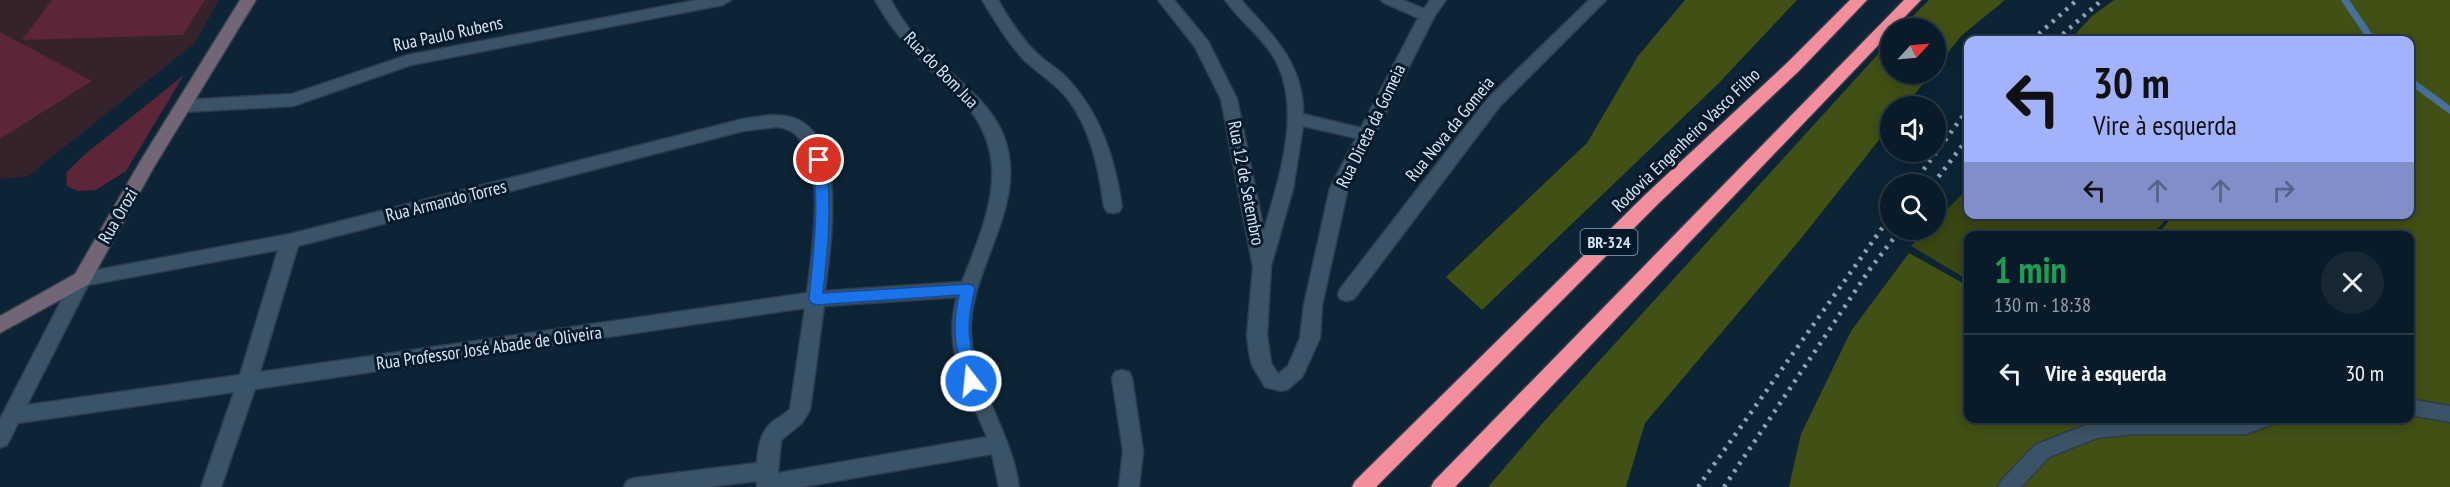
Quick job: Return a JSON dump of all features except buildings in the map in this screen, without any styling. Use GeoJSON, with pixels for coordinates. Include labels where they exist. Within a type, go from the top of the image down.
{"type":"FeatureCollection","features":[{"type":"Feature","properties":{"kind":"highway","name":"Rodovia Engenheiro Vasco Filho"},"geometry":{"type":"LineString","coordinates":[[1362,487],[1653,198],[1794,66],[1859,0]]}},
{"type":"Feature","properties":{"kind":"highway","name":"BR-324"},"geometry":{"type":"LineString","coordinates":[[1441,487],[1913,0]]}},
{"type":"Feature","properties":{"kind":"street","name":"Rua Orozi"},"geometry":{"type":"LineString","coordinates":[[0,439],[82,279],[248,0]]}},
{"type":"Feature","properties":{"kind":"street","name":"Rua Paulo Rubens"},"geometry":{"type":"LineString","coordinates":[[183,106],[293,100],[408,60],[723,0]]}},
{"type":"Feature","properties":{"kind":"street","name":"Rua do Bom Jua"},"geometry":{"type":"LineString","coordinates":[[883,0],[891,17],[930,62],[967,95],[987,118],[998,145],[1001,180],[990,234],[968,289],[961,317],[961,336],[964,358],[971,381],[1008,474],[1008,487]]}},
{"type":"Feature","properties":{"kind":"street"},"geometry":{"type":"LineString","coordinates":[[990,0],[1011,35],[1034,60],[1060,79],[1093,127],[1109,175],[1113,207]]}},
{"type":"Feature","properties":{"kind":"street","name":"Rua 12 de Setembro"},"geometry":{"type":"LineString","coordinates":[[1166,0],[1202,45],[1229,99],[1262,267],[1257,335],[1262,365],[1272,381]]}},
{"type":"Feature","properties":{"kind":"street"},"geometry":{"type":"LineString","coordinates":[[1233,0],[1271,42],[1286,64],[1294,93],[1290,159],[1262,267]]}},
{"type":"Feature","properties":{"kind":"street"},"geometry":{"type":"LineString","coordinates":[[1389,0],[1427,16]]}},
{"type":"Feature","properties":{"kind":"street","name":"Rua Direta da Gomeia"},"geometry":{"type":"LineString","coordinates":[[1272,381],[1281,383],[1295,371],[1310,338],[1312,305],[1339,188],[1427,16],[1438,0]]}},
{"type":"Feature","properties":{"kind":"street","name":"Rua Nova da Gomeia"},"geometry":{"type":"LineString","coordinates":[[1347,294],[1494,102],[1598,0]]}},
{"type":"Feature","properties":{"kind":"street"},"geometry":{"type":"LineString","coordinates":[[1294,118],[1356,132]]}},
{"type":"Feature","properties":{"kind":"street","name":"Rua Armando Torres"},"geometry":{"type":"LineString","coordinates":[[82,279],[290,241],[742,125],[790,122],[804,133],[819,160],[823,184],[824,219],[816,299]]}},
{"type":"Feature","properties":{"kind":"street"},"geometry":{"type":"LineString","coordinates":[[211,487],[247,383],[290,241]]}},
{"type":"Feature","properties":{"kind":"street"},"geometry":{"type":"LineString","coordinates":[[0,325],[82,279]]}},
{"type":"Feature","properties":{"kind":"street","name":"Rua Professor José Abade de Oliveira"},"geometry":{"type":"LineString","coordinates":[[12,416],[816,299],[968,289]]}},
{"type":"Feature","properties":{"kind":"street"},"geometry":{"type":"LineString","coordinates":[[767,481],[770,440],[777,430],[796,418],[800,410],[816,299]]}},
{"type":"Feature","properties":{"kind":"street"},"geometry":{"type":"LineString","coordinates":[[1122,378],[1133,451],[1129,487]]}},
{"type":"Feature","properties":{"kind":"street"},"geometry":{"type":"LineString","coordinates":[[2414,408],[2450,414]]}},
{"type":"Feature","properties":{"kind":"street"},"geometry":{"type":"LineString","coordinates":[[2008,487],[2042,451],[2096,430],[2133,426],[2246,426],[2254,423]]}},
{"type":"Feature","properties":{"kind":"street"},"geometry":{"type":"LineString","coordinates":[[634,487],[767,481],[998,444]]}},
{"type":"Feature","properties":{"kind":"shaded area"},"geometry":{"type":"Polygon","coordinates":[[[0,0],[219,0],[195,43],[28,176],[0,179],[0,0]]]}},
{"type":"Feature","properties":{"kind":"green space"},"geometry":{"type":"Polygon","coordinates":[[[1685,0],[1797,0],[1718,84],[1482,310],[1446,277],[1587,143],[1638,56],[1685,0]]]}},
{"type":"Feature","properties":{"kind":"green space"},"geometry":{"type":"Polygon","coordinates":[[[1929,0],[2005,0],[1961,36],[1946,55],[1946,18],[1911,18],[1929,0]]]}},
{"type":"Feature","properties":{"kind":"green space"},"geometry":{"type":"Polygon","coordinates":[[[2114,0],[2450,0],[2450,487],[1789,487],[1801,434],[1851,331],[1909,253],[1964,284],[1964,423],[2414,423],[2414,231],[2160,231],[2171,219],[2414,219],[2414,36],[2074,36],[2092,16],[2114,0]]]}},
{"type":"Feature","properties":{"kind":"green space"},"geometry":{"type":"Polygon","coordinates":[[[1880,52],[1880,84],[1923,84],[1913,96],[1880,96],[1880,139],[1799,241],[1645,423],[1626,487],[1488,487],[1540,426],[1880,52]]]}},
{"type":"Feature","properties":{"kind":"green space"},"geometry":{"type":"Polygon","coordinates":[[[1964,192],[1964,219],[2166,219],[2156,231],[1964,231],[1964,278],[1911,246],[1917,240],[1946,240],[1946,211],[1964,192]]]}},
{"type":"Feature","properties":{"kind":"waterway"},"geometry":{"type":"LineString","coordinates":[[2345,0],[2369,36]]}},
{"type":"Feature","properties":{"kind":"waterway"},"geometry":{"type":"LineString","coordinates":[[2414,84],[2450,110]]}},
{"type":"Feature","properties":{"kind":"railway"},"geometry":{"type":"LineString","coordinates":[[2036,36],[2077,0]]}},
{"type":"Feature","properties":{"kind":"railway"},"geometry":{"type":"LineString","coordinates":[[2061,36],[2102,0]]}},
{"type":"Feature","properties":{"kind":"railway"},"geometry":{"type":"LineString","coordinates":[[1920,174],[1964,114]]}},
{"type":"Feature","properties":{"kind":"railway"},"geometry":{"type":"LineString","coordinates":[[1941,174],[1964,143]]}},
{"type":"Feature","properties":{"kind":"railway"},"geometry":{"type":"LineString","coordinates":[[1698,487],[1880,231]]}},
{"type":"Feature","properties":{"kind":"railway"},"geometry":{"type":"LineString","coordinates":[[1724,487],[1870,269],[1892,240]]}},
{"type":"Feature","properties":{"kind":"route"},"geometry":{"type":"LineString","coordinates":[[819,160],[823,184],[824,219],[816,299],[968,289],[961,317],[961,336],[964,358],[971,381]]}}]}
